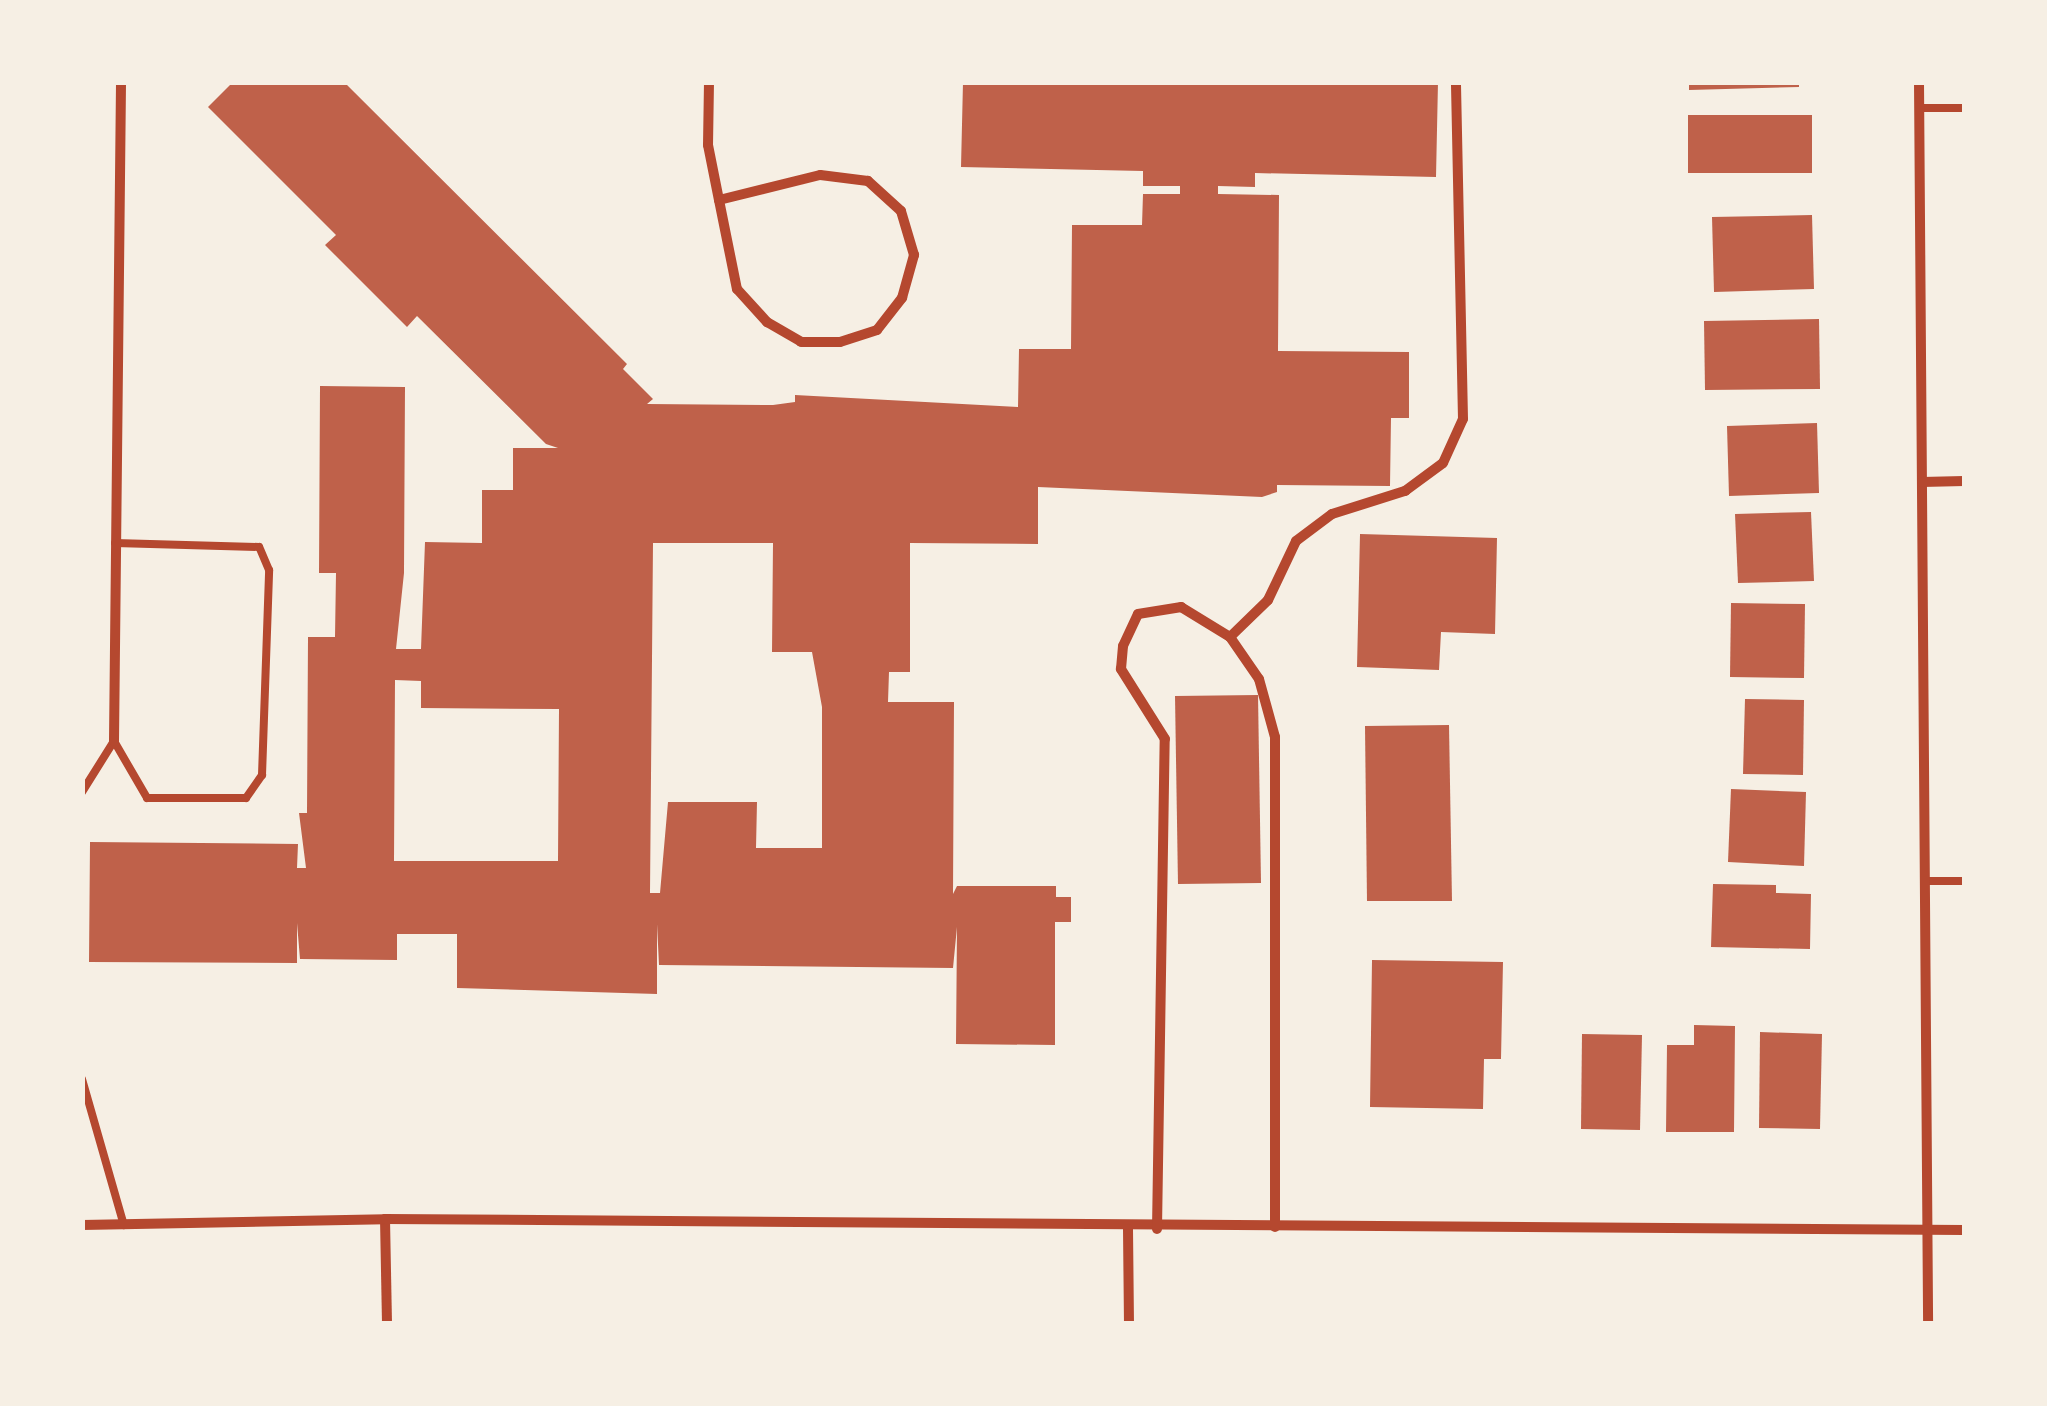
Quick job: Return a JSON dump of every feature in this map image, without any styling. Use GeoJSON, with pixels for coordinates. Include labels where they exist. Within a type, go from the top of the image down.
{"type":"FeatureCollection","features":[{"type":"Feature","properties":{"kind":"street"},"geometry":{"type":"LineString","coordinates":[[114,741],[120,82]]}},
{"type":"Feature","properties":{"kind":"street"},"geometry":{"type":"LineString","coordinates":[[709,82],[708,146],[737,290],[767,322],[801,342],[840,342],[877,330],[902,298],[914,255],[901,211],[868,181],[820,174],[719,200]]}},
{"type":"Feature","properties":{"kind":"street"},"geometry":{"type":"LineString","coordinates":[[1230,636],[1268,600],[1296,541],[1332,514],[1405,491],[1443,462],[1462,419],[1456,82]]}},
{"type":"Feature","properties":{"kind":"street"},"geometry":{"type":"LineString","coordinates":[[1918,82],[1928,1324]]}},
{"type":"Feature","properties":{"kind":"street"},"geometry":{"type":"LineString","coordinates":[[1922,482],[1964,481]]}},
{"type":"Feature","properties":{"kind":"street"},"geometry":{"type":"LineString","coordinates":[[1158,1228],[1166,739],[1121,669],[1122,646],[1138,614],[1181,607],[1230,636],[1259,679],[1276,736],[1275,1227]]}},
{"type":"Feature","properties":{"kind":"street"},"geometry":{"type":"LineString","coordinates":[[82,1225],[385,1218],[1128,1228],[1964,1230]]}},
{"type":"Feature","properties":{"kind":"street"},"geometry":{"type":"LineString","coordinates":[[385,1218],[387,1324]]}},
{"type":"Feature","properties":{"kind":"street"},"geometry":{"type":"LineString","coordinates":[[1128,1228],[1129,1324]]}},
{"type":"Feature","properties":{"kind":"lane"},"geometry":{"type":"LineString","coordinates":[[1919,108],[1964,108]]}},
{"type":"Feature","properties":{"kind":"lane"},"geometry":{"type":"LineString","coordinates":[[82,792],[114,741],[146,798],[246,798],[262,775],[269,570],[259,547],[115,544]]}},
{"type":"Feature","properties":{"kind":"lane"},"geometry":{"type":"LineString","coordinates":[[1925,880],[1964,880]]}},
{"type":"Feature","properties":{"kind":"lane"},"geometry":{"type":"LineString","coordinates":[[82,1078],[124,1225]]}},
{"type":"Feature","properties":{"kind":"building"},"geometry":{"type":"Polygon","coordinates":[[[233,82],[344,82],[627,364],[623,369],[653,399],[647,404],[773,405],[795,402],[795,395],[1018,407],[1019,349],[1071,349],[1072,225],[1142,225],[1143,194],[1180,194],[1180,186],[1143,186],[1143,171],[961,167],[963,82],[1438,82],[1436,177],[1255,173],[1255,187],[1218,186],[1218,194],[1279,195],[1278,351],[1409,352],[1409,418],[1391,418],[1390,486],[1277,485],[1277,492],[1262,497],[1038,487],[1038,544],[910,543],[910,672],[889,672],[888,702],[954,702],[953,894],[957,886],[1056,886],[1056,897],[1071,897],[1071,922],[1055,922],[1055,1045],[956,1044],[957,927],[953,968],[659,965],[657,924],[657,994],[457,988],[457,934],[397,934],[397,960],[300,959],[297,923],[297,963],[89,962],[90,842],[298,844],[297,868],[306,868],[299,813],[307,813],[308,637],[335,637],[336,573],[319,573],[320,386],[405,387],[404,573],[396,649],[421,649],[425,542],[482,543],[482,490],[513,490],[513,448],[558,448],[546,444],[417,316],[407,327],[325,245],[336,235],[208,107],[233,82]],[[653,543],[650,893],[660,893],[668,802],[757,802],[756,848],[822,848],[822,707],[812,652],[772,652],[773,543],[653,543]],[[395,680],[394,861],[558,861],[559,709],[421,708],[421,681],[395,680]]]}},
{"type":"Feature","properties":{"kind":"building"},"geometry":{"type":"Polygon","coordinates":[[[1689,82],[1799,82],[1799,87],[1689,90],[1689,82]]]}},
{"type":"Feature","properties":{"kind":"building"},"geometry":{"type":"Polygon","coordinates":[[[1688,115],[1812,115],[1812,173],[1688,173],[1688,115]]]}},
{"type":"Feature","properties":{"kind":"building"},"geometry":{"type":"Polygon","coordinates":[[[1812,215],[1814,289],[1714,292],[1712,217],[1812,215]]]}},
{"type":"Feature","properties":{"kind":"building"},"geometry":{"type":"Polygon","coordinates":[[[1819,319],[1820,389],[1705,390],[1704,321],[1819,319]]]}},
{"type":"Feature","properties":{"kind":"building"},"geometry":{"type":"Polygon","coordinates":[[[1817,423],[1819,493],[1729,496],[1727,426],[1817,423]]]}},
{"type":"Feature","properties":{"kind":"building"},"geometry":{"type":"Polygon","coordinates":[[[1811,512],[1814,581],[1738,583],[1735,514],[1811,512]]]}},
{"type":"Feature","properties":{"kind":"building"},"geometry":{"type":"Polygon","coordinates":[[[1360,534],[1497,538],[1495,634],[1441,632],[1439,670],[1357,667],[1360,534]]]}},
{"type":"Feature","properties":{"kind":"building"},"geometry":{"type":"Polygon","coordinates":[[[1731,603],[1805,604],[1804,678],[1730,677],[1731,603]]]}},
{"type":"Feature","properties":{"kind":"building"},"geometry":{"type":"Polygon","coordinates":[[[1258,695],[1261,883],[1178,884],[1175,696],[1258,695]]]}},
{"type":"Feature","properties":{"kind":"building"},"geometry":{"type":"Polygon","coordinates":[[[1745,699],[1804,700],[1803,775],[1743,774],[1745,699]]]}},
{"type":"Feature","properties":{"kind":"building"},"geometry":{"type":"Polygon","coordinates":[[[1449,725],[1452,901],[1367,901],[1365,726],[1449,725]]]}},
{"type":"Feature","properties":{"kind":"building"},"geometry":{"type":"Polygon","coordinates":[[[1731,789],[1806,792],[1804,866],[1728,862],[1731,789]]]}},
{"type":"Feature","properties":{"kind":"building"},"geometry":{"type":"Polygon","coordinates":[[[1713,884],[1776,885],[1776,893],[1811,894],[1810,949],[1711,947],[1713,884]]]}},
{"type":"Feature","properties":{"kind":"building"},"geometry":{"type":"Polygon","coordinates":[[[1372,960],[1503,962],[1501,1059],[1484,1059],[1483,1109],[1370,1107],[1372,960]]]}},
{"type":"Feature","properties":{"kind":"building"},"geometry":{"type":"Polygon","coordinates":[[[1694,1025],[1735,1026],[1734,1132],[1666,1132],[1667,1045],[1694,1045],[1694,1025]]]}},
{"type":"Feature","properties":{"kind":"building"},"geometry":{"type":"Polygon","coordinates":[[[1760,1032],[1822,1034],[1820,1129],[1759,1128],[1760,1032]]]}},
{"type":"Feature","properties":{"kind":"building"},"geometry":{"type":"Polygon","coordinates":[[[1582,1034],[1642,1035],[1640,1130],[1581,1129],[1582,1034]]]}}]}
